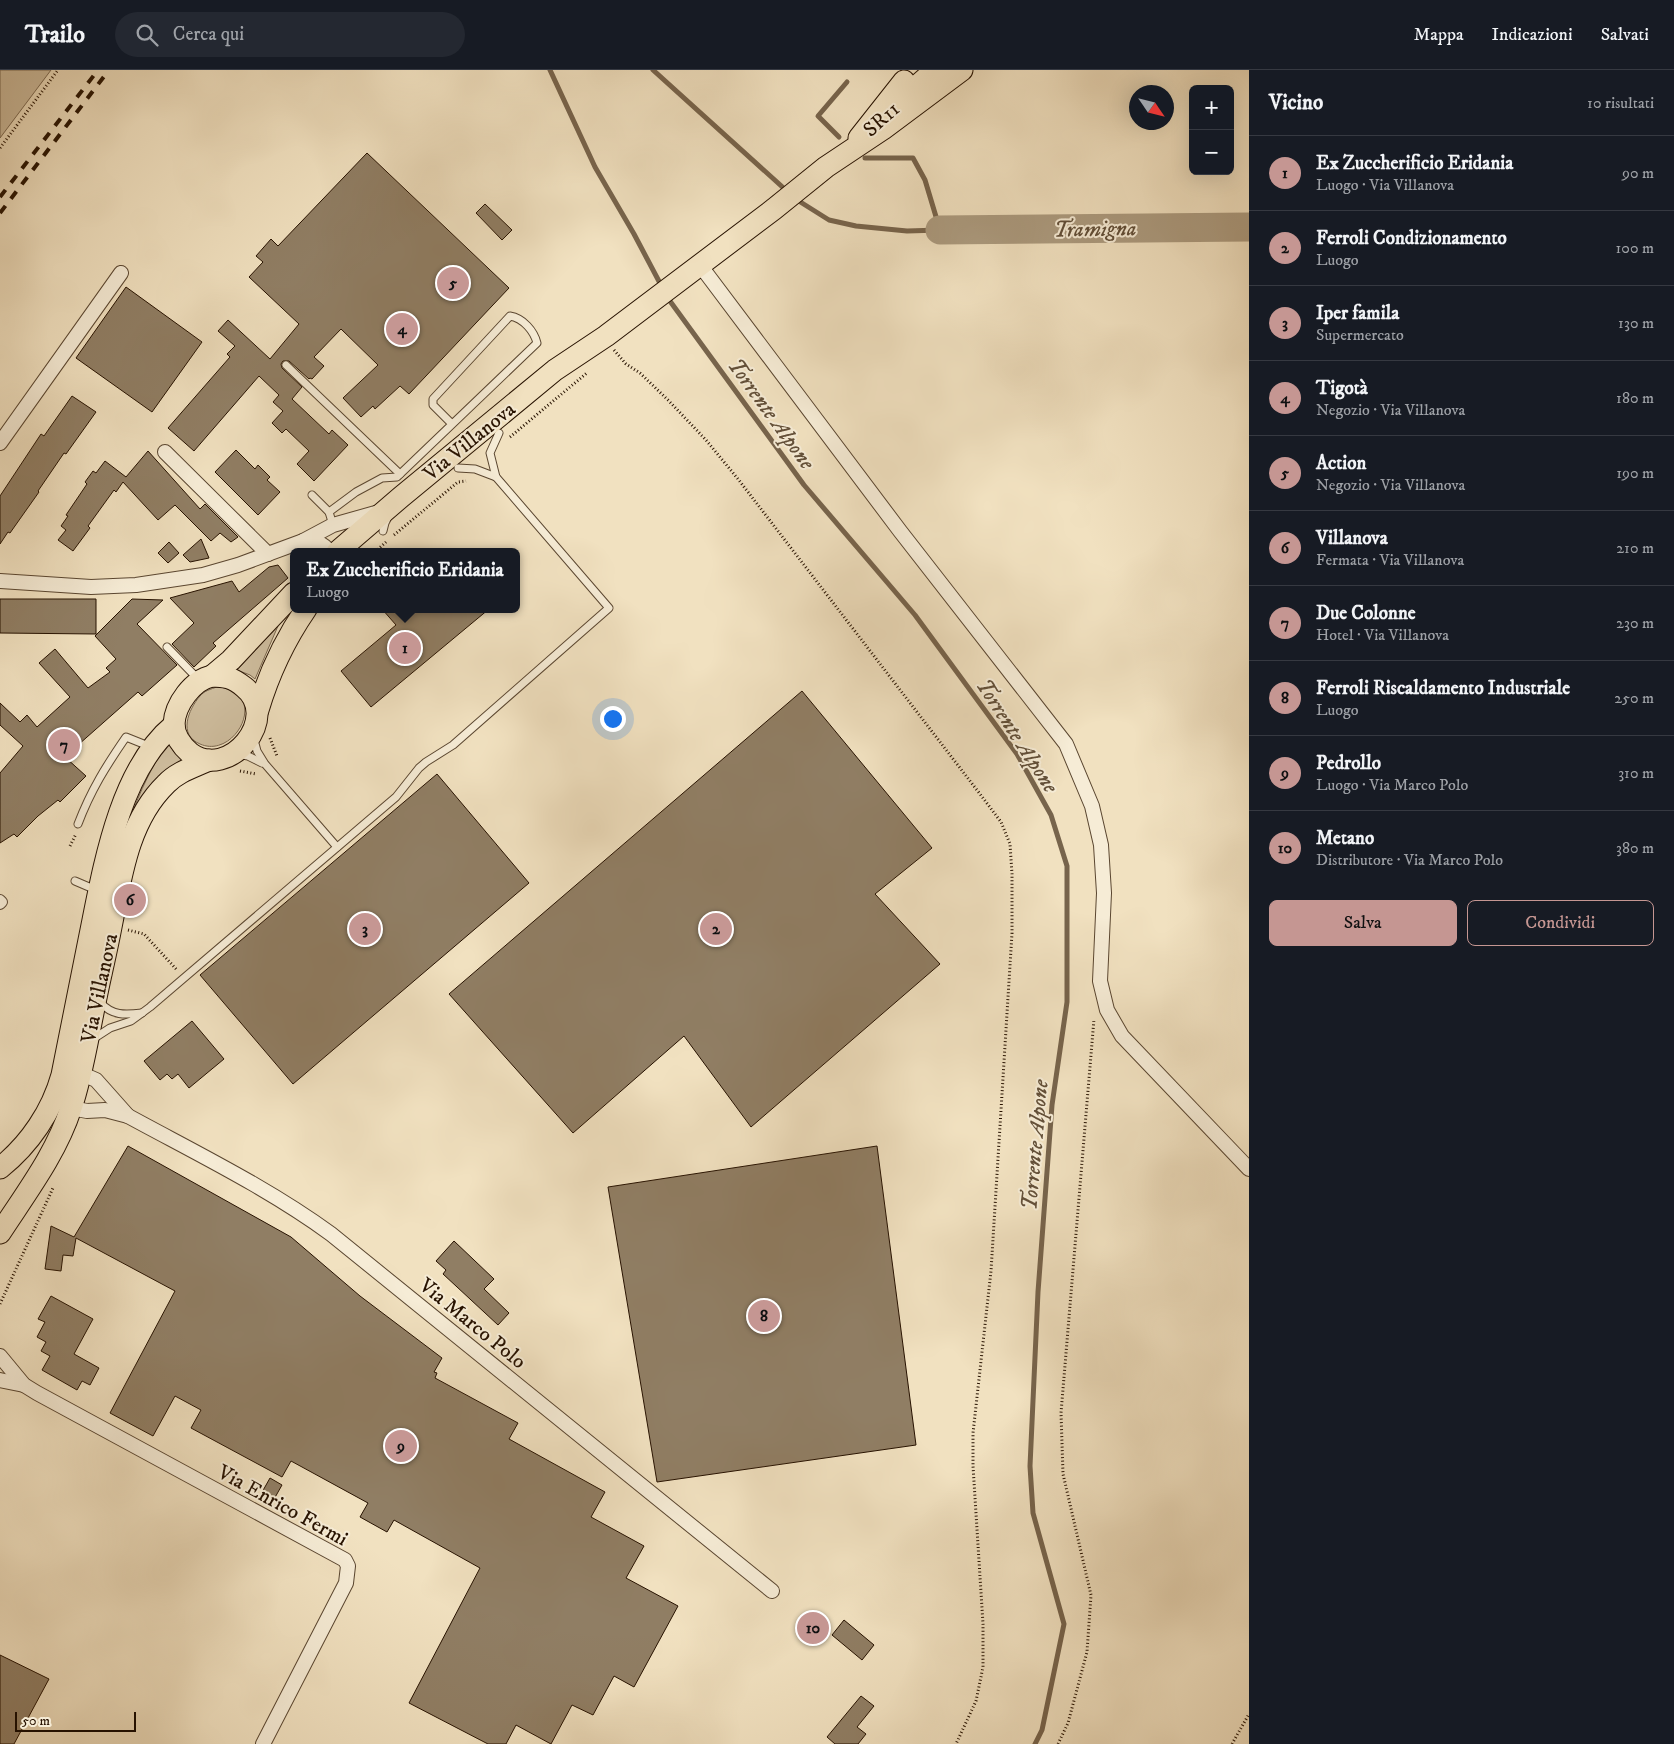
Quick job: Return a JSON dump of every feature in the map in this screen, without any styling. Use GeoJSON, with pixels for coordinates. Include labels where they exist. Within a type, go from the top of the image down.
{"type":"FeatureCollection","features":[{"type":"Feature","properties":{"kind":"main road"},"geometry":{"type":"LineString","coordinates":[[859,138],[914,70]]}},
{"type":"Feature","properties":{"kind":"main road","name":"SR11"},"geometry":{"type":"LineString","coordinates":[[700,265],[826,167],[935,70]]}},
{"type":"Feature","properties":{"kind":"main road"},"geometry":{"type":"LineString","coordinates":[[826,167],[891,123],[962,70]]}},
{"type":"Feature","properties":{"kind":"main road","name":"Via Villanova"},"geometry":{"type":"LineString","coordinates":[[360,548],[384,521],[402,480],[607,334],[700,265]]}},
{"type":"Feature","properties":{"kind":"main road","name":"Via Villanova"},"geometry":{"type":"LineString","coordinates":[[344,548],[458,468],[564,380],[607,334]]}},
{"type":"Feature","properties":{"kind":"main road"},"geometry":{"type":"LineString","coordinates":[[290,597],[231,660],[193,686],[180,706],[174,724],[176,734],[182,744],[196,756],[209,760],[236,762],[252,733],[267,678],[280,651],[304,613]]}},
{"type":"Feature","properties":{"kind":"main road"},"geometry":{"type":"LineString","coordinates":[[206,678],[230,677],[236,680],[254,698],[258,710]]}},
{"type":"Feature","properties":{"kind":"main road","name":"Via Villanova"},"geometry":{"type":"LineString","coordinates":[[0,1168],[21,1149],[38,1126],[58,1089],[100,888],[119,815],[139,769],[152,747],[161,735],[174,724]]}},
{"type":"Feature","properties":{"kind":"main road","name":"Via Villanova"},"geometry":{"type":"LineString","coordinates":[[0,1233],[32,1186],[65,1126],[71,1108],[87,1046],[118,891],[134,831],[149,805],[166,784],[173,778],[209,760]]}},
{"type":"Feature","properties":{"kind":"street"},"geometry":{"type":"LineString","coordinates":[[700,265],[900,531],[1066,744],[1092,806],[1101,845],[1104,893],[1100,981],[1107,1010],[1122,1036],[1249,1169]]}},
{"type":"Feature","properties":{"kind":"street"},"geometry":{"type":"LineString","coordinates":[[0,444],[122,273]]}},
{"type":"Feature","properties":{"kind":"street"},"geometry":{"type":"LineString","coordinates":[[165,452],[268,554]]}},
{"type":"Feature","properties":{"kind":"street"},"geometry":{"type":"LineString","coordinates":[[0,582],[91,587],[136,585],[203,575],[238,565],[303,541],[333,525],[384,521]]}},
{"type":"Feature","properties":{"kind":"street"},"geometry":{"type":"LineString","coordinates":[[303,541],[317,541],[326,548]]}},
{"type":"Feature","properties":{"kind":"street"},"geometry":{"type":"LineString","coordinates":[[0,900],[2,902],[0,904]]}},
{"type":"Feature","properties":{"kind":"street","name":"Via Marco Polo"},"geometry":{"type":"LineString","coordinates":[[80,1073],[96,1080],[128,1116]]}},
{"type":"Feature","properties":{"kind":"street","name":"Via Marco Polo"},"geometry":{"type":"LineString","coordinates":[[71,1108],[87,1111],[105,1110],[128,1116],[283,1201],[331,1234],[772,1591]]}},
{"type":"Feature","properties":{"kind":"street","name":"Via Enrico Fermi"},"geometry":{"type":"LineString","coordinates":[[0,1356],[24,1385]]}},
{"type":"Feature","properties":{"kind":"street","name":"Via Enrico Fermi"},"geometry":{"type":"LineString","coordinates":[[0,1380],[24,1385],[345,1560],[348,1566],[346,1583],[263,1744]]}},
{"type":"Feature","properties":{"kind":"lane"},"geometry":{"type":"LineString","coordinates":[[402,480],[452,424],[537,344],[535,335],[518,317],[510,316],[433,399],[433,405],[452,424]]}},
{"type":"Feature","properties":{"kind":"lane"},"geometry":{"type":"LineString","coordinates":[[286,365],[402,480]]}},
{"type":"Feature","properties":{"kind":"lane"},"geometry":{"type":"LineString","coordinates":[[87,1046],[101,1032],[131,1021],[143,1013],[396,797],[412,776],[426,762],[454,745],[609,608],[496,477],[490,452],[499,433]]}},
{"type":"Feature","properties":{"kind":"lane"},"geometry":{"type":"LineString","coordinates":[[458,468],[475,469],[496,477]]}},
{"type":"Feature","properties":{"kind":"lane"},"geometry":{"type":"LineString","coordinates":[[329,512],[356,492],[382,478],[402,480]]}},
{"type":"Feature","properties":{"kind":"lane"},"geometry":{"type":"LineString","coordinates":[[312,495],[329,512],[333,525]]}},
{"type":"Feature","properties":{"kind":"lane"},"geometry":{"type":"LineString","coordinates":[[167,647],[206,678]]}},
{"type":"Feature","properties":{"kind":"lane"},"geometry":{"type":"LineString","coordinates":[[252,733],[256,750],[265,764],[336,847]]}},
{"type":"Feature","properties":{"kind":"lane"},"geometry":{"type":"LineString","coordinates":[[78,824],[88,798],[126,737],[152,747]]}},
{"type":"Feature","properties":{"kind":"lane"},"geometry":{"type":"LineString","coordinates":[[236,762],[248,756],[265,764]]}},
{"type":"Feature","properties":{"kind":"lane"},"geometry":{"type":"LineString","coordinates":[[75,881],[89,887],[100,888]]}},
{"type":"Feature","properties":{"kind":"lane"},"geometry":{"type":"LineString","coordinates":[[96,998],[106,1009],[120,1015],[143,1013]]}},
{"type":"Feature","properties":{"kind":"path"},"geometry":{"type":"LineString","coordinates":[[0,148],[58,70]]}},
{"type":"Feature","properties":{"kind":"path"},"geometry":{"type":"LineString","coordinates":[[607,334],[614,350],[626,364],[640,373],[668,400],[706,440],[738,480],[1001,822],[1010,844],[1012,933],[996,1195],[991,1271],[973,1433],[973,1466],[983,1624],[983,1667],[976,1701],[956,1744]]}},
{"type":"Feature","properties":{"kind":"path"},"geometry":{"type":"LineString","coordinates":[[236,762],[257,775]]}},
{"type":"Feature","properties":{"kind":"path"},"geometry":{"type":"LineString","coordinates":[[126,930],[129,920]]}},
{"type":"Feature","properties":{"kind":"path"},"geometry":{"type":"LineString","coordinates":[[144,934],[176,970],[196,953],[203,962]]}},
{"type":"Feature","properties":{"kind":"path"},"geometry":{"type":"LineString","coordinates":[[1058,1744],[1068,1723],[1087,1652],[1091,1595],[1063,1474],[1061,1413],[1096,1010]]}},
{"type":"Feature","properties":{"kind":"path"},"geometry":{"type":"LineString","coordinates":[[0,1304],[55,1184]]}},
{"type":"Feature","properties":{"kind":"path"},"geometry":{"type":"LineString","coordinates":[[1232,1744],[1249,1714]]}},
{"type":"Feature","properties":{"kind":"shaded area"},"geometry":{"type":"Polygon","coordinates":[[[0,70],[51,70],[0,138],[0,70]]]}},
{"type":"Feature","properties":{"kind":"shaded area"},"geometry":{"type":"Polygon","coordinates":[[[278,626],[255,679],[237,670],[278,626]]]}},
{"type":"Feature","properties":{"kind":"shaded area"},"geometry":{"type":"Polygon","coordinates":[[[217,687],[233,691],[242,700],[245,711],[242,723],[235,734],[225,742],[213,746],[200,744],[189,735],[187,722],[189,715],[202,694],[217,687]]]}},
{"type":"Feature","properties":{"kind":"shaded area"},"geometry":{"type":"Polygon","coordinates":[[[168,742],[183,761],[158,778],[130,819],[147,779],[168,742]]]}},
{"type":"Feature","properties":{"kind":"building"},"geometry":{"type":"Polygon","coordinates":[[[367,153],[509,288],[409,394],[400,386],[375,409],[373,406],[361,417],[343,398],[378,365],[341,329],[314,357],[324,366],[312,379],[309,379],[289,361],[283,361],[281,364],[282,368],[302,387],[292,399],[329,434],[332,430],[348,445],[314,481],[297,464],[309,451],[286,429],[282,433],[272,423],[283,411],[273,402],[279,395],[259,376],[194,451],[168,428],[230,357],[227,354],[235,346],[218,331],[228,320],[270,359],[299,324],[249,277],[263,262],[256,256],[271,239],[278,246],[367,153]]]}},
{"type":"Feature","properties":{"kind":"building"},"geometry":{"type":"Polygon","coordinates":[[[485,204],[512,230],[502,240],[476,213],[485,204]]]}},
{"type":"Feature","properties":{"kind":"building"},"geometry":{"type":"Polygon","coordinates":[[[126,287],[202,342],[152,412],[76,358],[126,287]]]}},
{"type":"Feature","properties":{"kind":"building"},"geometry":{"type":"Polygon","coordinates":[[[72,396],[96,412],[66,454],[64,453],[39,492],[0,544],[0,496],[41,434],[44,436],[72,396]]]}},
{"type":"Feature","properties":{"kind":"building"},"geometry":{"type":"Polygon","coordinates":[[[236,450],[255,469],[258,465],[270,477],[267,480],[280,492],[258,515],[215,472],[236,450]]]}},
{"type":"Feature","properties":{"kind":"building"},"geometry":{"type":"Polygon","coordinates":[[[148,451],[200,509],[205,504],[238,537],[231,542],[220,533],[211,541],[175,505],[158,520],[123,482],[116,492],[114,490],[73,551],[58,540],[66,530],[61,526],[68,516],[66,515],[87,484],[85,482],[93,471],[96,473],[105,461],[126,477],[148,451]]]}},
{"type":"Feature","properties":{"kind":"building"},"geometry":{"type":"Polygon","coordinates":[[[201,539],[209,558],[190,562],[183,555],[201,539]]]}},
{"type":"Feature","properties":{"kind":"building"},"geometry":{"type":"Polygon","coordinates":[[[169,542],[179,553],[168,563],[158,553],[169,542]]]}},
{"type":"Feature","properties":{"kind":"building"},"geometry":{"type":"Polygon","coordinates":[[[278,565],[288,578],[213,643],[216,646],[194,667],[172,644],[194,623],[170,598],[232,581],[239,592],[269,567],[278,565]]]}},
{"type":"Feature","properties":{"kind":"building"},"geometry":{"type":"Polygon","coordinates":[[[0,599],[96,599],[96,634],[0,633],[0,599]]]}},
{"type":"Feature","properties":{"kind":"building"},"geometry":{"type":"Polygon","coordinates":[[[132,599],[163,600],[137,624],[177,665],[142,696],[138,692],[65,757],[86,776],[60,802],[58,800],[38,816],[17,837],[14,834],[0,843],[0,773],[23,746],[0,725],[0,703],[20,722],[27,715],[37,727],[70,697],[39,663],[55,649],[88,688],[110,672],[106,668],[116,659],[95,636],[132,599]]]}},
{"type":"Feature","properties":{"kind":"building"},"geometry":{"type":"Polygon","coordinates":[[[386,613],[484,613],[371,707],[341,671],[396,625],[386,613]]]}},
{"type":"Feature","properties":{"kind":"building"},"geometry":{"type":"Polygon","coordinates":[[[802,691],[932,848],[875,894],[940,964],[751,1127],[684,1036],[573,1133],[449,994],[802,691]]]}},
{"type":"Feature","properties":{"kind":"building"},"geometry":{"type":"Polygon","coordinates":[[[437,774],[529,883],[293,1084],[200,975],[437,774]]]}},
{"type":"Feature","properties":{"kind":"building"},"geometry":{"type":"Polygon","coordinates":[[[192,1021],[224,1059],[189,1088],[178,1074],[172,1079],[167,1074],[160,1080],[144,1061],[192,1021]]]}},
{"type":"Feature","properties":{"kind":"building"},"geometry":{"type":"Polygon","coordinates":[[[128,1146],[291,1237],[360,1296],[442,1358],[434,1372],[437,1373],[435,1378],[518,1423],[509,1439],[605,1492],[591,1517],[644,1546],[626,1578],[678,1606],[634,1687],[614,1676],[593,1715],[572,1705],[551,1744],[516,1725],[506,1744],[488,1744],[409,1703],[480,1568],[394,1520],[387,1532],[360,1517],[368,1503],[291,1461],[282,1477],[191,1428],[201,1410],[175,1396],[153,1436],[110,1413],[175,1291],[76,1238],[73,1256],[63,1255],[61,1271],[45,1269],[51,1226],[74,1237],[128,1146]]]}},
{"type":"Feature","properties":{"kind":"building"},"geometry":{"type":"Polygon","coordinates":[[[877,1146],[916,1445],[657,1482],[608,1187],[877,1146]]]}},
{"type":"Feature","properties":{"kind":"building"},"geometry":{"type":"Polygon","coordinates":[[[454,1241],[494,1279],[484,1289],[509,1313],[498,1325],[443,1274],[446,1270],[436,1261],[454,1241]]]}},
{"type":"Feature","properties":{"kind":"building"},"geometry":{"type":"Polygon","coordinates":[[[51,1296],[93,1319],[74,1354],[99,1368],[90,1385],[82,1381],[77,1390],[42,1370],[50,1356],[41,1351],[46,1342],[37,1337],[45,1322],[38,1319],[51,1296]]]}},
{"type":"Feature","properties":{"kind":"building"},"geometry":{"type":"Polygon","coordinates":[[[270,1478],[282,1485],[273,1501],[261,1494],[270,1478]]]}},
{"type":"Feature","properties":{"kind":"building"},"geometry":{"type":"Polygon","coordinates":[[[844,1620],[874,1645],[862,1660],[832,1635],[844,1620]]]}},
{"type":"Feature","properties":{"kind":"building"},"geometry":{"type":"Polygon","coordinates":[[[0,1655],[49,1679],[14,1744],[0,1744],[0,1655]]]}},
{"type":"Feature","properties":{"kind":"building"},"geometry":{"type":"Polygon","coordinates":[[[861,1696],[874,1706],[857,1727],[866,1734],[858,1744],[835,1744],[827,1737],[861,1696]]]}},
{"type":"Feature","properties":{"kind":"waterway","name":"Torrente Alpone"},"geometry":{"type":"LineString","coordinates":[[550,70],[595,167],[662,287]]}},
{"type":"Feature","properties":{"kind":"waterway"},"geometry":{"type":"LineString","coordinates":[[653,70],[788,192]]}},
{"type":"Feature","properties":{"kind":"waterway"},"geometry":{"type":"LineString","coordinates":[[839,137],[818,116],[847,82]]}},
{"type":"Feature","properties":{"kind":"waterway"},"geometry":{"type":"LineString","coordinates":[[794,198],[829,220],[856,226],[907,231],[940,230],[925,180],[913,158],[865,158]]}},
{"type":"Feature","properties":{"kind":"waterway","name":"Tramigna"},"geometry":{"type":"LineString","coordinates":[[940,230],[1249,227]]}},
{"type":"Feature","properties":{"kind":"waterway","name":"Torrente Alpone"},"geometry":{"type":"LineString","coordinates":[[667,297],[804,485],[915,615],[1017,754],[1051,815],[1067,866],[1067,1002],[1052,1105],[1038,1292],[1030,1466],[1033,1513],[1064,1624],[1042,1730],[1035,1744]]}},
{"type":"Feature","properties":{"kind":"railway"},"geometry":{"type":"LineString","coordinates":[[0,197],[98,70]]}},
{"type":"Feature","properties":{"kind":"railway"},"geometry":{"type":"LineString","coordinates":[[0,213],[109,70]]}},
{"type":"Feature","properties":{"kind":"place","name":"Action"},"geometry":{"type":"Point","coordinates":[453,283]}},
{"type":"Feature","properties":{"kind":"place","name":"Tigotà"},"geometry":{"type":"Point","coordinates":[402,329]}},
{"type":"Feature","properties":{"kind":"place","name":"Ex Zuccherificio Eridania"},"geometry":{"type":"Point","coordinates":[405,648]}},
{"type":"Feature","properties":{"kind":"place","name":"Due Colonne"},"geometry":{"type":"Point","coordinates":[64,745]}},
{"type":"Feature","properties":{"kind":"place","name":"Villanova"},"geometry":{"type":"Point","coordinates":[130,900]}},
{"type":"Feature","properties":{"kind":"place","name":"Iper famila"},"geometry":{"type":"Point","coordinates":[365,929]}},
{"type":"Feature","properties":{"kind":"place","name":"Ferroli Condizionamento"},"geometry":{"type":"Point","coordinates":[716,929]}},
{"type":"Feature","properties":{"kind":"place","name":"Ferroli Riscaldamento Industriale"},"geometry":{"type":"Point","coordinates":[764,1316]}},
{"type":"Feature","properties":{"kind":"place","name":"Pedrollo"},"geometry":{"type":"Point","coordinates":[401,1446]}},
{"type":"Feature","properties":{"kind":"place","name":"Metano"},"geometry":{"type":"Point","coordinates":[813,1628]}}]}
